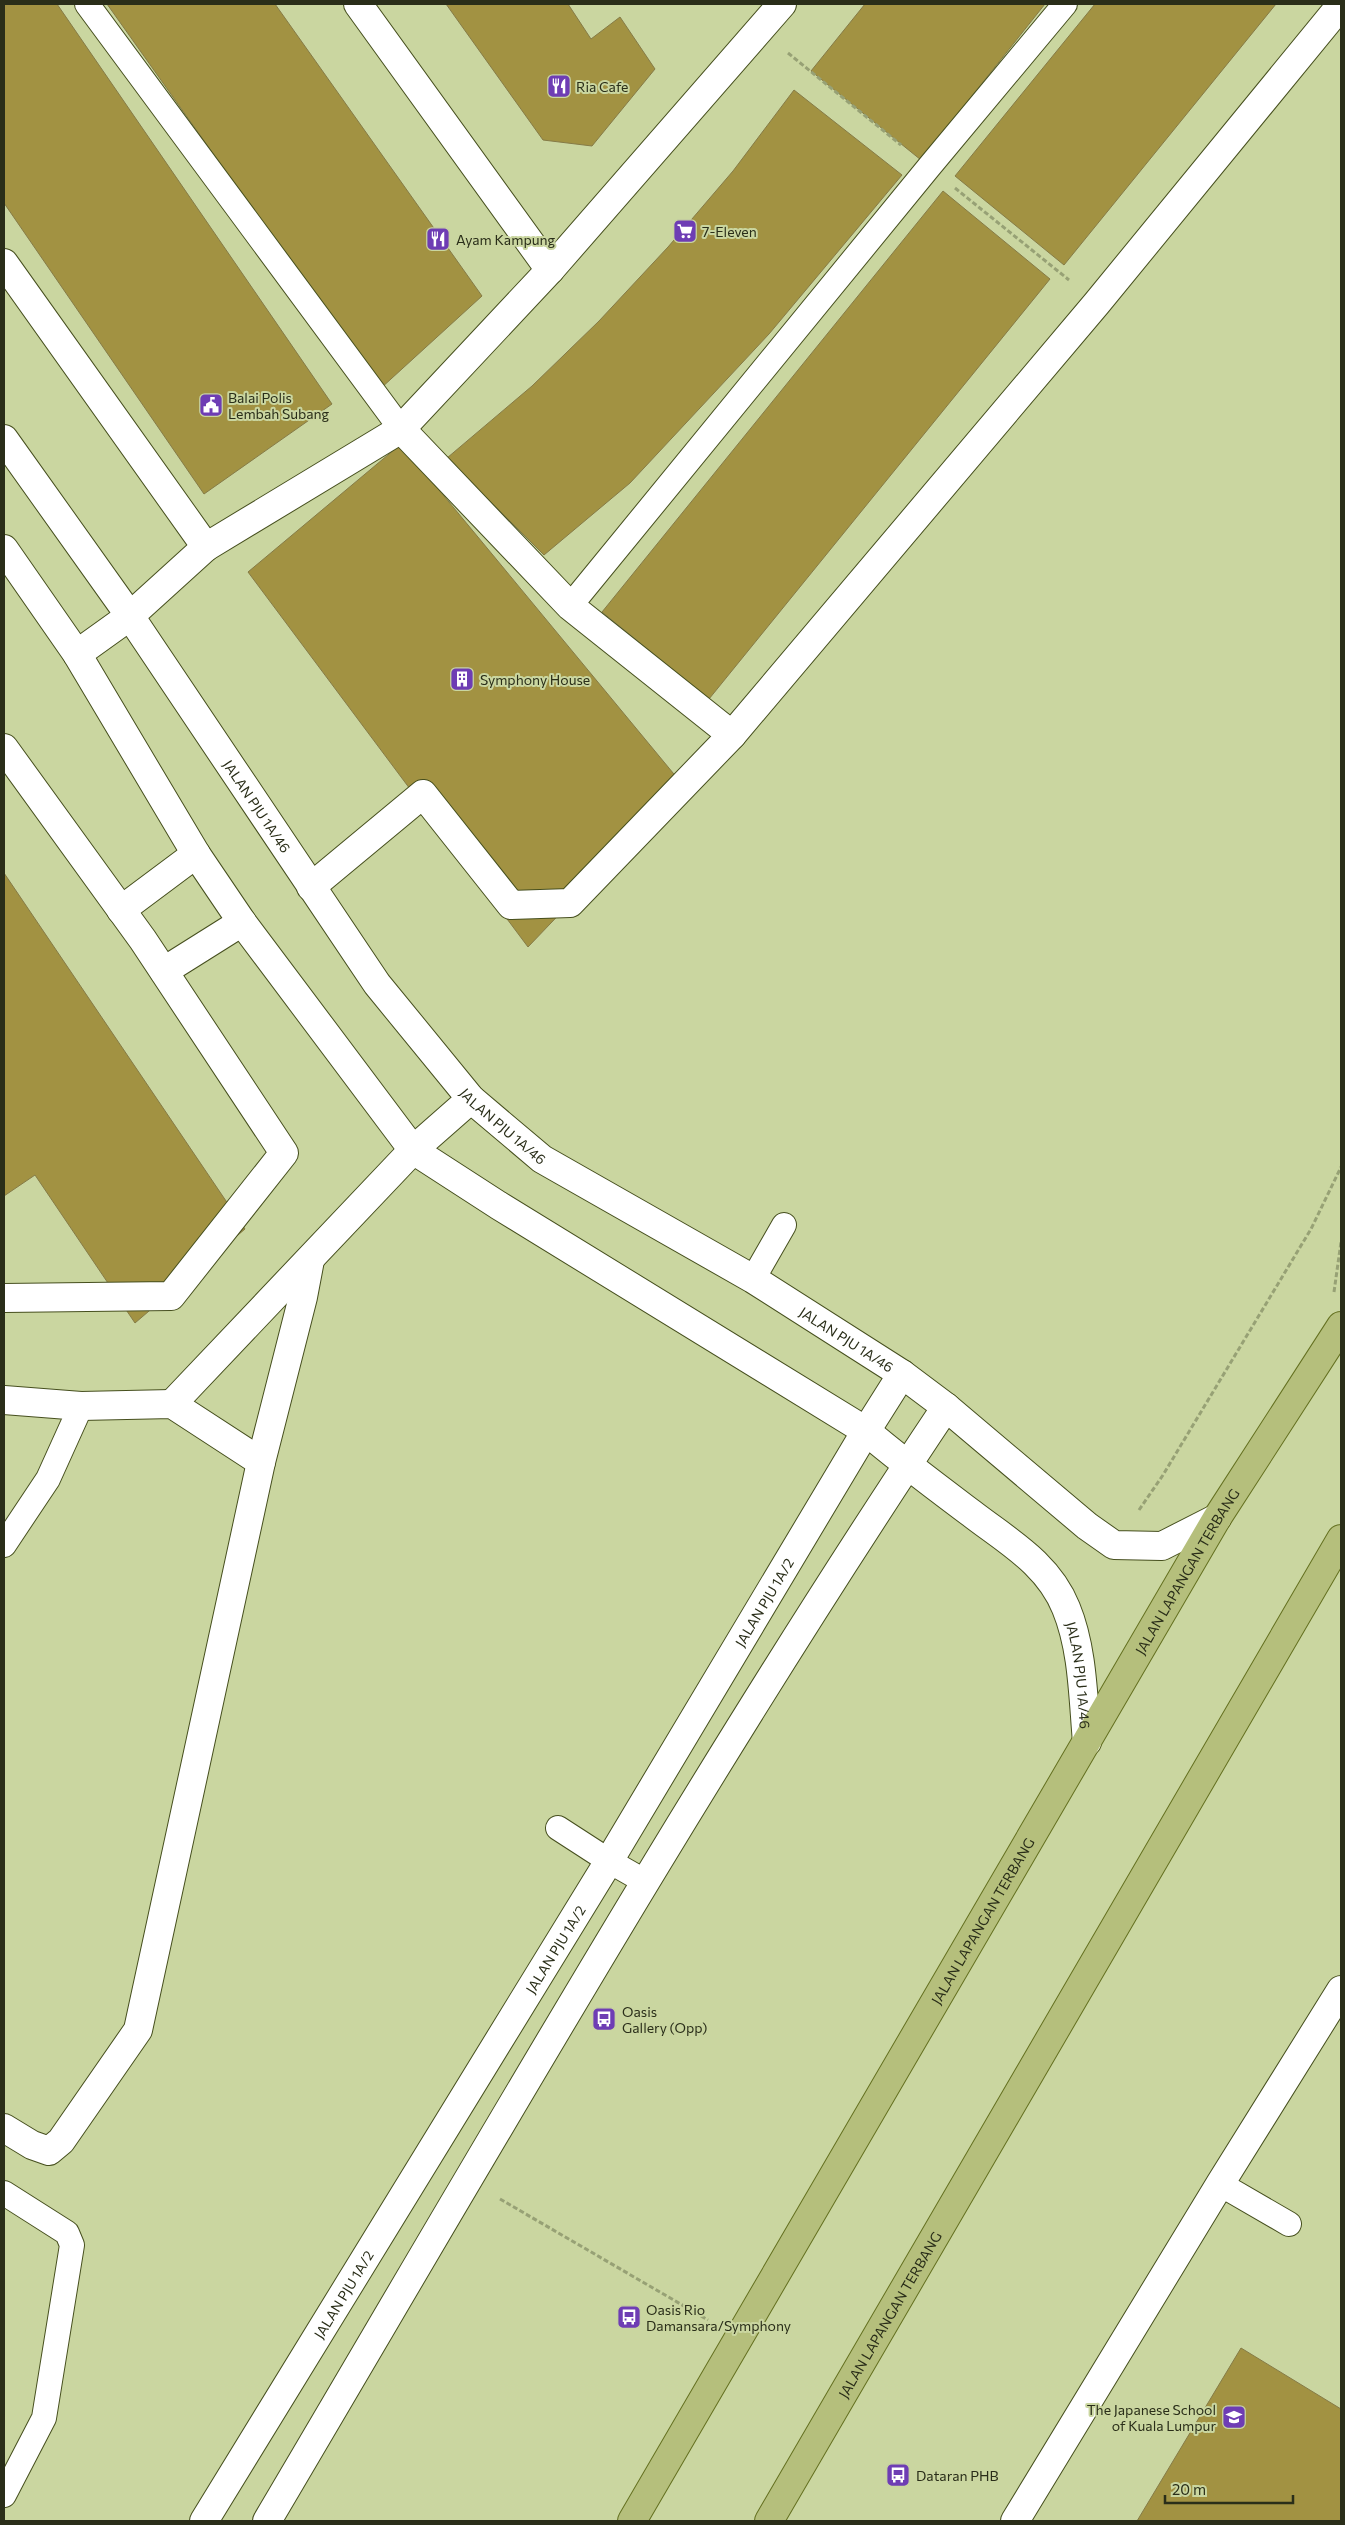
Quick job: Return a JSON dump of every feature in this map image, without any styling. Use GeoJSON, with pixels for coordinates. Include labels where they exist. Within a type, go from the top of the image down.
{"type":"FeatureCollection","features":[{"type":"Feature","properties":{"kind":"main road","name":"JALAN LAPANGAN TERBANG"},"geometry":{"type":"LineString","coordinates":[[632,2521],[1217,1518],[1341,1326]]}},
{"type":"Feature","properties":{"kind":"main road","name":"JALAN LAPANGAN TERBANG"},"geometry":{"type":"LineString","coordinates":[[769,2521],[1341,1539]]}},
{"type":"Feature","properties":{"kind":"street"},"geometry":{"type":"LineString","coordinates":[[358,4],[550,270]]}},
{"type":"Feature","properties":{"kind":"street"},"geometry":{"type":"LineString","coordinates":[[77,654],[130,616],[206,547],[402,429],[550,270],[782,4]]}},
{"type":"Feature","properties":{"kind":"street"},"geometry":{"type":"LineString","coordinates":[[311,887],[423,794],[511,905],[570,903],[732,735],[1097,303],[1341,5]]}},
{"type":"Feature","properties":{"kind":"street"},"geometry":{"type":"LineString","coordinates":[[4,263],[206,547]]}},
{"type":"Feature","properties":{"kind":"street"},"geometry":{"type":"LineString","coordinates":[[402,429],[570,606],[732,735]]}},
{"type":"Feature","properties":{"kind":"street","name":"JALAN PJU 1A/46"},"geometry":{"type":"LineString","coordinates":[[4,439],[130,616],[377,984],[472,1099],[542,1158],[753,1279],[902,1374],[946,1407],[1087,1526],[1114,1545]]}},
{"type":"Feature","properties":{"kind":"street","name":"JALAN PJU 1A/46"},"geometry":{"type":"LineString","coordinates":[[4,549],[77,654],[196,854],[242,922],[413,1150],[506,1210],[866,1431],[907,1466],[1012,1543],[1045,1572],[1066,1607],[1077,1645],[1087,1742]]}},
{"type":"Feature","properties":{"kind":"street"},"geometry":{"type":"LineString","coordinates":[[4,748],[164,971],[284,1153],[171,1296],[4,1298]]}},
{"type":"Feature","properties":{"kind":"street"},"geometry":{"type":"LineString","coordinates":[[121,910],[196,854]]}},
{"type":"Feature","properties":{"kind":"street"},"geometry":{"type":"LineString","coordinates":[[164,971],[242,922]]}},
{"type":"Feature","properties":{"kind":"street"},"geometry":{"type":"LineString","coordinates":[[172,1404],[413,1150],[472,1099]]}},
{"type":"Feature","properties":{"kind":"street"},"geometry":{"type":"LineString","coordinates":[[4,2128],[32,2145],[49,2151],[61,2141],[138,2030],[261,1462],[303,1297],[310,1260]]}},
{"type":"Feature","properties":{"kind":"street","name":"JALAN PJU 1A/2"},"geometry":{"type":"LineString","coordinates":[[204,2521],[609,1862],[866,1431],[902,1374]]}},
{"type":"Feature","properties":{"kind":"street"},"geometry":{"type":"LineString","coordinates":[[4,1400],[81,1406],[172,1404],[261,1462]]}},
{"type":"Feature","properties":{"kind":"street"},"geometry":{"type":"LineString","coordinates":[[267,2521],[644,1881],[946,1407]]}},
{"type":"Feature","properties":{"kind":"street"},"geometry":{"type":"LineString","coordinates":[[1114,1545],[1162,1546],[1217,1518]]}},
{"type":"Feature","properties":{"kind":"street"},"geometry":{"type":"LineString","coordinates":[[1015,2521],[1220,2184],[1341,1990]]}},
{"type":"Feature","properties":{"kind":"lane"},"geometry":{"type":"LineString","coordinates":[[87,4],[402,429]]}},
{"type":"Feature","properties":{"kind":"lane"},"geometry":{"type":"LineString","coordinates":[[570,606],[928,167],[1065,4]]}},
{"type":"Feature","properties":{"kind":"lane"},"geometry":{"type":"LineString","coordinates":[[753,1279],[784,1225]]}},
{"type":"Feature","properties":{"kind":"lane"},"geometry":{"type":"LineString","coordinates":[[4,1545],[48,1479],[81,1406]]}},
{"type":"Feature","properties":{"kind":"lane"},"geometry":{"type":"LineString","coordinates":[[558,1828],[609,1862],[644,1881]]}},
{"type":"Feature","properties":{"kind":"lane"},"geometry":{"type":"LineString","coordinates":[[1220,2184],[1289,2224]]}},
{"type":"Feature","properties":{"kind":"lane"},"geometry":{"type":"LineString","coordinates":[[4,2193],[67,2233],[72,2245],[44,2418],[4,2495]]}},
{"type":"Feature","properties":{"kind":"path"},"geometry":{"type":"LineString","coordinates":[[1114,1545],[1164,1474],[1311,1229],[1341,1167]]}},
{"type":"Feature","properties":{"kind":"path"},"geometry":{"type":"LineString","coordinates":[[492,2194],[739,2338]]}},
{"type":"Feature","properties":{"kind":"building"},"geometry":{"type":"Polygon","coordinates":[[[4,4],[57,4],[332,404],[204,494],[4,203],[4,4]]]}},
{"type":"Feature","properties":{"kind":"building"},"geometry":{"type":"Polygon","coordinates":[[[107,4],[275,4],[482,296],[380,389],[107,4]]]}},
{"type":"Feature","properties":{"kind":"building"},"geometry":{"type":"Polygon","coordinates":[[[446,4],[568,4],[591,39],[620,17],[655,69],[592,146],[543,140],[446,4]]]}},
{"type":"Feature","properties":{"kind":"building"},"geometry":{"type":"Polygon","coordinates":[[[865,4],[1045,4],[921,160],[811,71],[865,4]]]}},
{"type":"Feature","properties":{"kind":"building"},"geometry":{"type":"Polygon","coordinates":[[[1095,4],[1276,4],[1064,265],[955,176],[1095,4]]]}},
{"type":"Feature","properties":{"kind":"building"},"geometry":{"type":"Polygon","coordinates":[[[794,90],[902,175],[769,334],[630,483],[544,555],[447,458],[532,386],[599,321],[668,247],[733,171],[794,90]]]}},
{"type":"Feature","properties":{"kind":"building"},"geometry":{"type":"Polygon","coordinates":[[[943,191],[1050,279],[709,699],[602,612],[943,191]]]}},
{"type":"Feature","properties":{"kind":"building","name":"Symphony House"},"geometry":{"type":"Polygon","coordinates":[[[401,444],[683,785],[528,947],[248,572],[401,444]]]}},
{"type":"Feature","properties":{"kind":"building"},"geometry":{"type":"Polygon","coordinates":[[[4,873],[245,1229],[135,1323],[35,1175],[4,1196],[4,873]]]}},
{"type":"Feature","properties":{"kind":"building"},"geometry":{"type":"Polygon","coordinates":[[[1241,2348],[1341,2409],[1341,2521],[1137,2521],[1241,2348]]]}},
{"type":"Feature","properties":{"kind":"place","name":"Ria Cafe"},"geometry":{"type":"Point","coordinates":[559,86]}},
{"type":"Feature","properties":{"kind":"place","name":"7-Eleven"},"geometry":{"type":"Point","coordinates":[685,231]}},
{"type":"Feature","properties":{"kind":"place","name":"Ayam Kampung"},"geometry":{"type":"Point","coordinates":[438,239]}},
{"type":"Feature","properties":{"kind":"place","name":"Balai Polis Lembah Subang"},"geometry":{"type":"Point","coordinates":[211,405]}},
{"type":"Feature","properties":{"kind":"place","name":"Symphony House"},"geometry":{"type":"Point","coordinates":[462,679]}},
{"type":"Feature","properties":{"kind":"place","name":"Oasis Gallery (Opp)"},"geometry":{"type":"Point","coordinates":[604,2019]}},
{"type":"Feature","properties":{"kind":"place","name":"Oasis Rio Damansara/Symphony"},"geometry":{"type":"Point","coordinates":[629,2317]}},
{"type":"Feature","properties":{"kind":"place","name":"The Japanese School of Kuala Lumpur"},"geometry":{"type":"Point","coordinates":[1234,2417]}},
{"type":"Feature","properties":{"kind":"place","name":"Dataran PHB"},"geometry":{"type":"Point","coordinates":[898,2475]}}]}
